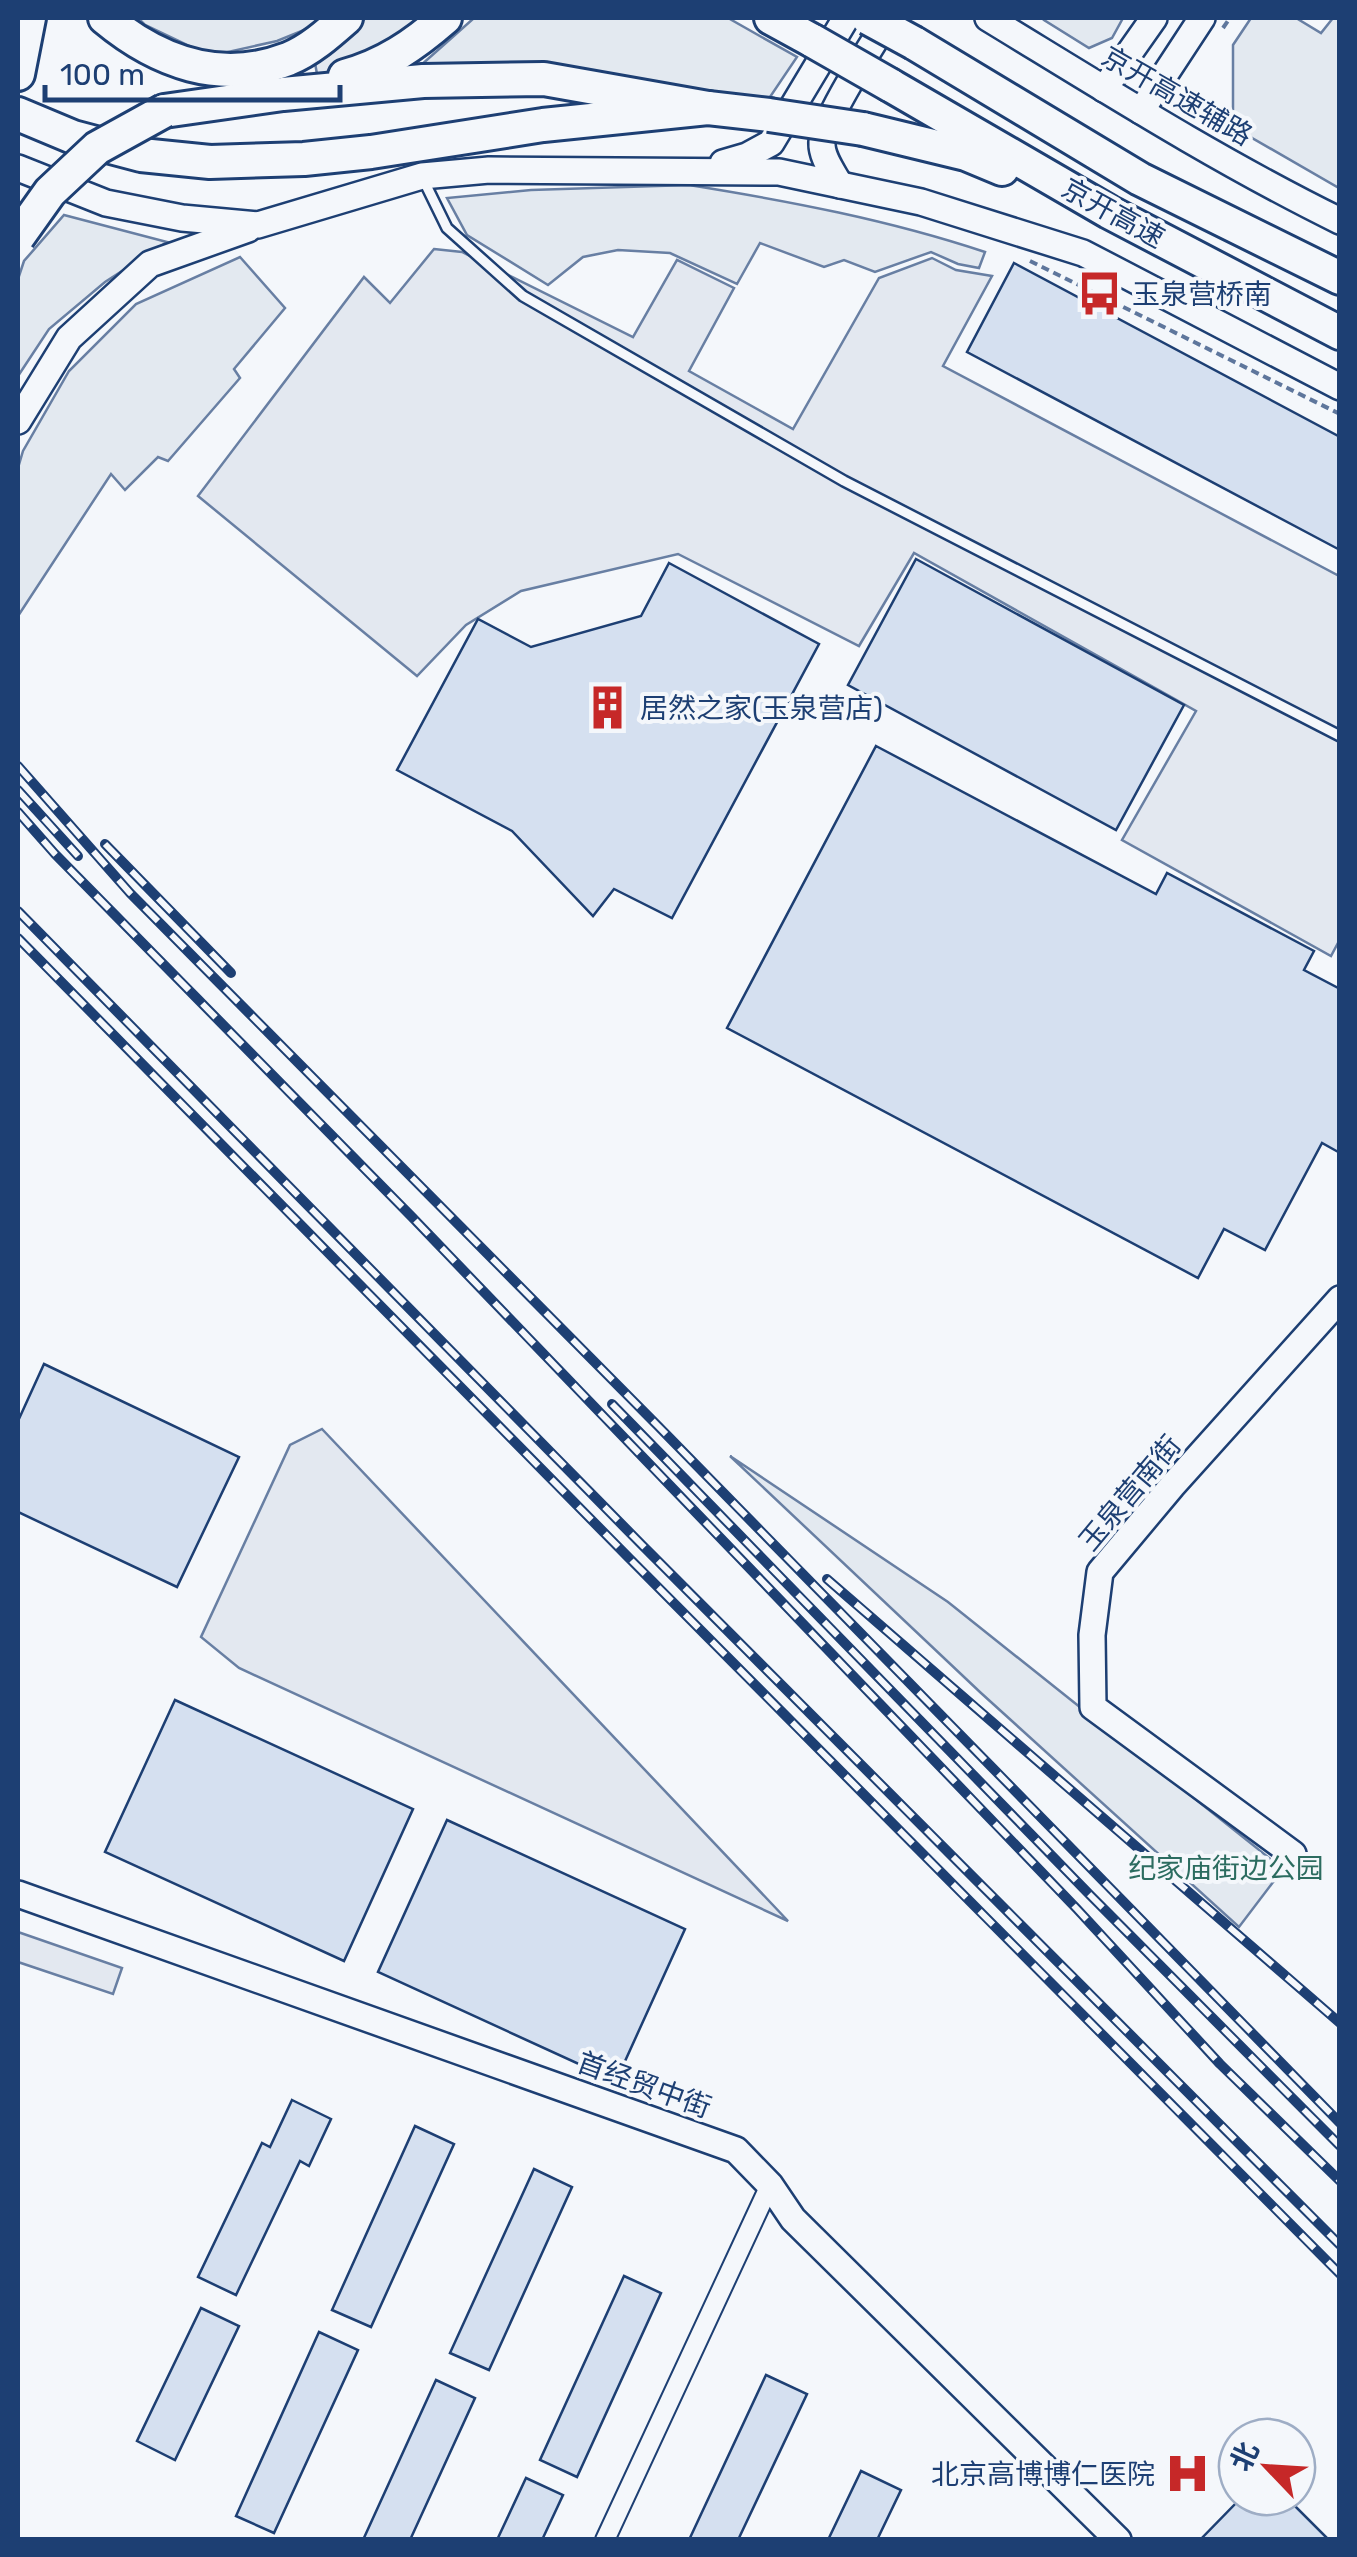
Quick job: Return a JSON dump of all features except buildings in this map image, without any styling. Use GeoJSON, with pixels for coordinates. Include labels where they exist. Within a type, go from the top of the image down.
{"type":"FeatureCollection","features":[{"type":"Feature","properties":{"kind":"highway"},"geometry":{"type":"LineString","coordinates":[[106,18],[139,44],[178,62],[214,70],[254,68],[290,58],[324,38],[346,18]]}},
{"type":"Feature","properties":{"kind":"highway"},"geometry":{"type":"LineString","coordinates":[[283,94],[375,68],[445,18]]}},
{"type":"Feature","properties":{"kind":"highway","name":"京开高速"},"geometry":{"type":"LineString","coordinates":[[771,18],[1109,212],[1340,334]]}},
{"type":"Feature","properties":{"kind":"highway","name":"京开高速"},"geometry":{"type":"LineString","coordinates":[[868,18],[1140,179],[1340,278]]}},
{"type":"Feature","properties":{"kind":"highway"},"geometry":{"type":"LineString","coordinates":[[18,237],[50,192],[97,148],[164,110],[283,94],[422,82],[544,80],[863,129],[966,154],[1109,212]]}},
{"type":"Feature","properties":{"kind":"highway"},"geometry":{"type":"LineString","coordinates":[[18,114],[73,137],[124,150],[210,162],[371,152],[543,126],[708,108]]}},
{"type":"Feature","properties":{"kind":"street"},"geometry":{"type":"LineString","coordinates":[[699,170],[747,156],[771,143],[846,18]]}},
{"type":"Feature","properties":{"kind":"street"},"geometry":{"type":"LineString","coordinates":[[840,185],[825,159],[822,141],[832,114],[890,18]]}},
{"type":"Feature","properties":{"kind":"street","name":"京开高速辅路"},"geometry":{"type":"LineString","coordinates":[[988,18],[1140,111],[1340,221]]}},
{"type":"Feature","properties":{"kind":"street"},"geometry":{"type":"LineString","coordinates":[[1104,89],[1154,18]]}},
{"type":"Feature","properties":{"kind":"street"},"geometry":{"type":"LineString","coordinates":[[1140,111],[1211,25]]}},
{"type":"Feature","properties":{"kind":"street"},"geometry":{"type":"LineString","coordinates":[[18,168],[106,202],[182,218],[258,225]]}},
{"type":"Feature","properties":{"kind":"street"},"geometry":{"type":"LineString","coordinates":[[18,421],[68,338],[150,264],[258,225],[422,176],[489,170],[778,172],[920,202],[1083,253],[1340,387]]}},
{"type":"Feature","properties":{"kind":"street","name":"玉泉营南街"},"geometry":{"type":"LineString","coordinates":[[1293,1854],[1093,1707],[1092,1635],[1100,1572],[1340,1299]]}},
{"type":"Feature","properties":{"kind":"street","name":"首经贸中街"},"geometry":{"type":"LineString","coordinates":[[18,1894],[736,2150],[770,2185],[793,2219],[1118,2540]]}},
{"type":"Feature","properties":{"kind":"street"},"geometry":{"type":"LineString","coordinates":[[605,2540],[770,2185]]}},
{"type":"Feature","properties":{"kind":"lane"},"geometry":{"type":"LineString","coordinates":[[422,176],[447,228],[523,296],[844,482],[1340,736]]}},
{"type":"Feature","properties":{"kind":"path"},"geometry":{"type":"LineString","coordinates":[[1211,25],[1230,18]]}},
{"type":"Feature","properties":{"kind":"path"},"geometry":{"type":"LineString","coordinates":[[1186,114],[1184,89],[1193,75]]}},
{"type":"Feature","properties":{"kind":"path"},"geometry":{"type":"LineString","coordinates":[[1173,104],[1185,105]]}},
{"type":"Feature","properties":{"kind":"path"},"geometry":{"type":"LineString","coordinates":[[1023,258],[1340,414]]}},
{"type":"Feature","properties":{"kind":"green space"},"geometry":{"type":"Polygon","coordinates":[[[138,18],[322,18],[314,26],[277,41],[210,56],[138,18]]]}},
{"type":"Feature","properties":{"kind":"green space"},"geometry":{"type":"Polygon","coordinates":[[[365,18],[437,18],[342,71],[317,74],[315,63],[357,30],[365,18]]]}},
{"type":"Feature","properties":{"kind":"green space"},"geometry":{"type":"Polygon","coordinates":[[[474,18],[728,18],[797,57],[768,100],[411,74],[474,18]]]}},
{"type":"Feature","properties":{"kind":"green space"},"geometry":{"type":"Polygon","coordinates":[[[1045,18],[1123,18],[1112,38],[1089,48],[1045,18]]]}},
{"type":"Feature","properties":{"kind":"green space"},"geometry":{"type":"Polygon","coordinates":[[[1251,18],[1296,18],[1321,33],[1333,18],[1339,18],[1339,188],[1233,127],[1233,45],[1251,18]]]}},
{"type":"Feature","properties":{"kind":"green space"},"geometry":{"type":"Polygon","coordinates":[[[689,185],[839,212],[985,252],[979,268],[931,252],[875,272],[844,260],[824,267],[760,243],[737,284],[670,253],[618,250],[583,257],[548,285],[467,235],[447,198],[531,190],[689,185]]]}},
{"type":"Feature","properties":{"kind":"green space"},"geometry":{"type":"Polygon","coordinates":[[[64,215],[167,242],[105,282],[49,329],[18,376],[18,279],[24,261],[64,215]]]}},
{"type":"Feature","properties":{"kind":"green space"},"geometry":{"type":"Polygon","coordinates":[[[240,257],[285,308],[234,369],[240,378],[168,461],[158,457],[125,490],[111,474],[18,616],[18,468],[23,451],[69,371],[136,304],[240,257]]]}},
{"type":"Feature","properties":{"kind":"green space","name":"纪家庙街边公园"},"geometry":{"type":"Polygon","coordinates":[[[730,1456],[948,1602],[1283,1869],[1239,1927],[981,1693],[730,1456]]]}},
{"type":"Feature","properties":{"kind":"shaded area"},"geometry":{"type":"Polygon","coordinates":[[[434,249],[462,252],[633,337],[677,260],[734,288],[689,371],[793,429],[879,278],[932,258],[956,270],[992,276],[943,366],[1339,576],[1339,941],[1331,956],[1122,840],[1196,711],[914,553],[859,646],[678,554],[521,591],[466,625],[417,676],[198,496],[364,277],[390,303],[434,249]]]}},
{"type":"Feature","properties":{"kind":"shaded area"},"geometry":{"type":"Polygon","coordinates":[[[322,1429],[788,1921],[239,1668],[201,1637],[290,1445],[322,1429]]]}},
{"type":"Feature","properties":{"kind":"shaded area"},"geometry":{"type":"Polygon","coordinates":[[[18,1932],[122,1968],[113,1994],[18,1962],[18,1932]]]}},
{"type":"Feature","properties":{"kind":"railway"},"geometry":{"type":"LineString","coordinates":[[18,766],[130,893],[1340,2123]]}},
{"type":"Feature","properties":{"kind":"railway"},"geometry":{"type":"LineString","coordinates":[[18,790],[78,856]]}},
{"type":"Feature","properties":{"kind":"railway"},"geometry":{"type":"LineString","coordinates":[[18,812],[1077,1909],[1220,2064],[1340,2181]]}},
{"type":"Feature","properties":{"kind":"railway"},"geometry":{"type":"LineString","coordinates":[[105,844],[231,973]]}},
{"type":"Feature","properties":{"kind":"railway"},"geometry":{"type":"LineString","coordinates":[[18,911],[642,1545],[1340,2245]]}},
{"type":"Feature","properties":{"kind":"railway"},"geometry":{"type":"LineString","coordinates":[[18,938],[1340,2274]]}},
{"type":"Feature","properties":{"kind":"railway"},"geometry":{"type":"LineString","coordinates":[[612,1404],[1340,2146]]}},
{"type":"Feature","properties":{"kind":"railway"},"geometry":{"type":"LineString","coordinates":[[827,1579],[1340,2023]]}},
{"type":"Feature","properties":{"kind":"place","name":"玉泉营桥南"},"geometry":{"type":"Point","coordinates":[1099,294]}},
{"type":"Feature","properties":{"kind":"place","name":"居然之家(玉泉营店)"},"geometry":{"type":"Point","coordinates":[607,708]}},
{"type":"Feature","properties":{"kind":"place","name":"北京高博博仁医院"},"geometry":{"type":"Point","coordinates":[1188,2474]}}]}
